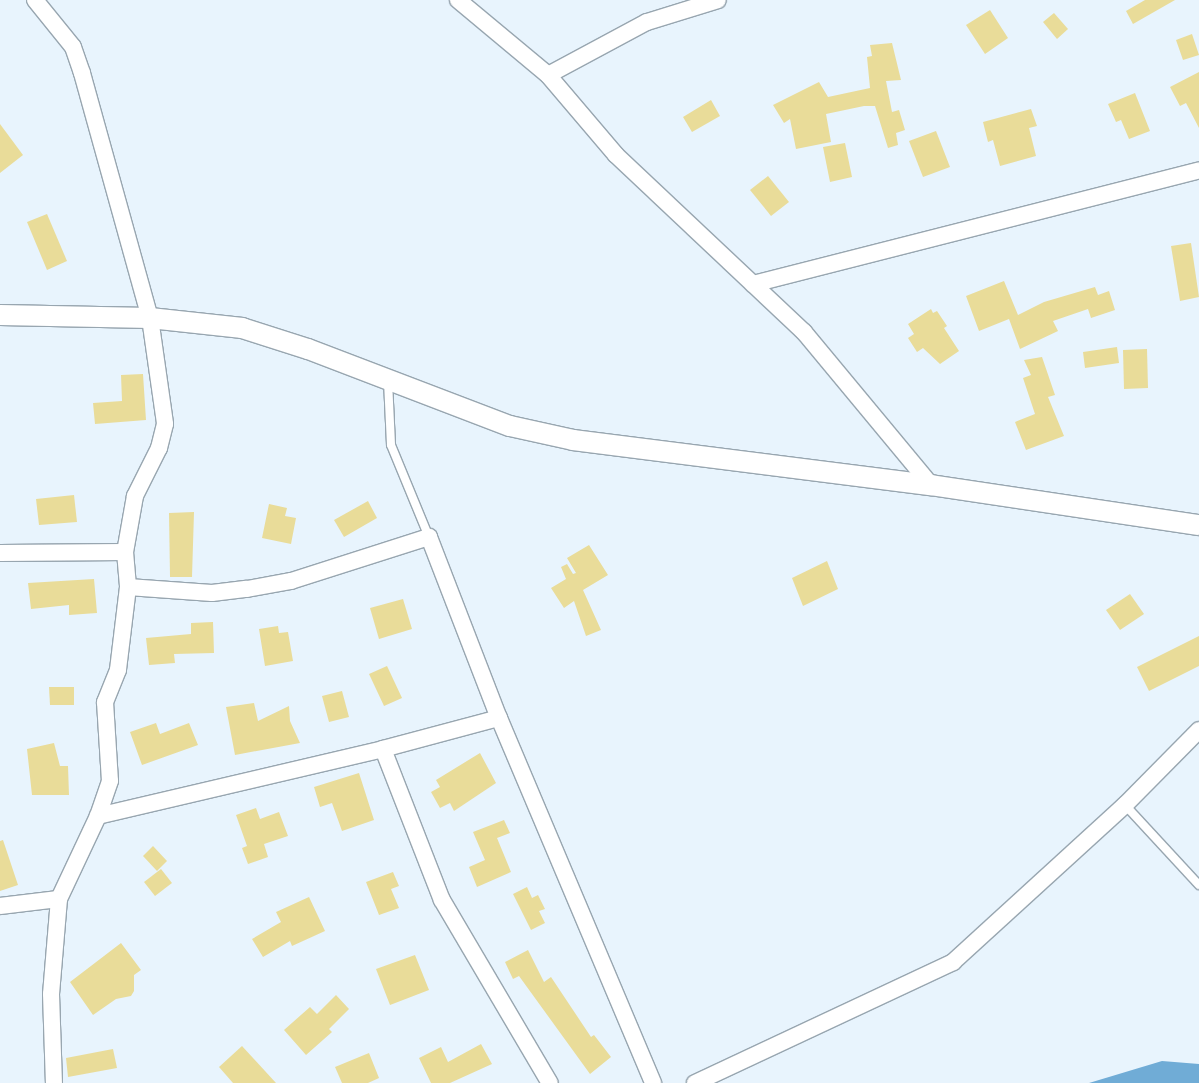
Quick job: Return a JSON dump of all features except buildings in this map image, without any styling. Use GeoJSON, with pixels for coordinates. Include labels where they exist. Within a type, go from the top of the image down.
{"type":"FeatureCollection","features":[{"type":"Feature","properties":{"kind":"street"},"geometry":{"type":"LineString","coordinates":[[35,0],[56,22],[73,47],[150,318],[165,424],[158,448],[135,496],[126,552],[128,587],[118,670],[105,702],[111,768],[98,816],[59,899],[51,1001],[54,1083]]}},
{"type":"Feature","properties":{"kind":"street"},"geometry":{"type":"LineString","coordinates":[[458,0],[548,75],[616,154],[804,332],[931,485]]}},
{"type":"Feature","properties":{"kind":"street"},"geometry":{"type":"LineString","coordinates":[[548,75],[647,22],[718,0]]}},
{"type":"Feature","properties":{"kind":"street"},"geometry":{"type":"LineString","coordinates":[[753,284],[1199,170]]}},
{"type":"Feature","properties":{"kind":"street"},"geometry":{"type":"LineString","coordinates":[[0,315],[150,318],[242,328],[388,378],[452,407],[510,426],[573,440],[931,485],[1199,525]]}},
{"type":"Feature","properties":{"kind":"street"},"geometry":{"type":"LineString","coordinates":[[128,587],[212,593],[247,589],[291,581],[429,537],[499,718],[654,1083]]}},
{"type":"Feature","properties":{"kind":"street"},"geometry":{"type":"LineString","coordinates":[[0,553],[126,552]]}},
{"type":"Feature","properties":{"kind":"street"},"geometry":{"type":"LineString","coordinates":[[98,816],[383,749],[499,718]]}},
{"type":"Feature","properties":{"kind":"street"},"geometry":{"type":"LineString","coordinates":[[695,1083],[953,962],[1125,805],[1199,730]]}},
{"type":"Feature","properties":{"kind":"street"},"geometry":{"type":"LineString","coordinates":[[383,749],[442,900],[550,1083]]}},
{"type":"Feature","properties":{"kind":"street"},"geometry":{"type":"LineString","coordinates":[[0,906],[59,899]]}},
{"type":"Feature","properties":{"kind":"lane"},"geometry":{"type":"LineString","coordinates":[[388,378],[391,445],[429,537]]}},
{"type":"Feature","properties":{"kind":"lane"},"geometry":{"type":"LineString","coordinates":[[1125,805],[1199,885]]}},
{"type":"Feature","properties":{"kind":"water"},"geometry":{"type":"Polygon","coordinates":[[[1162,1061],[1199,1064],[1199,1083],[1089,1083],[1162,1061]]]}}]}
